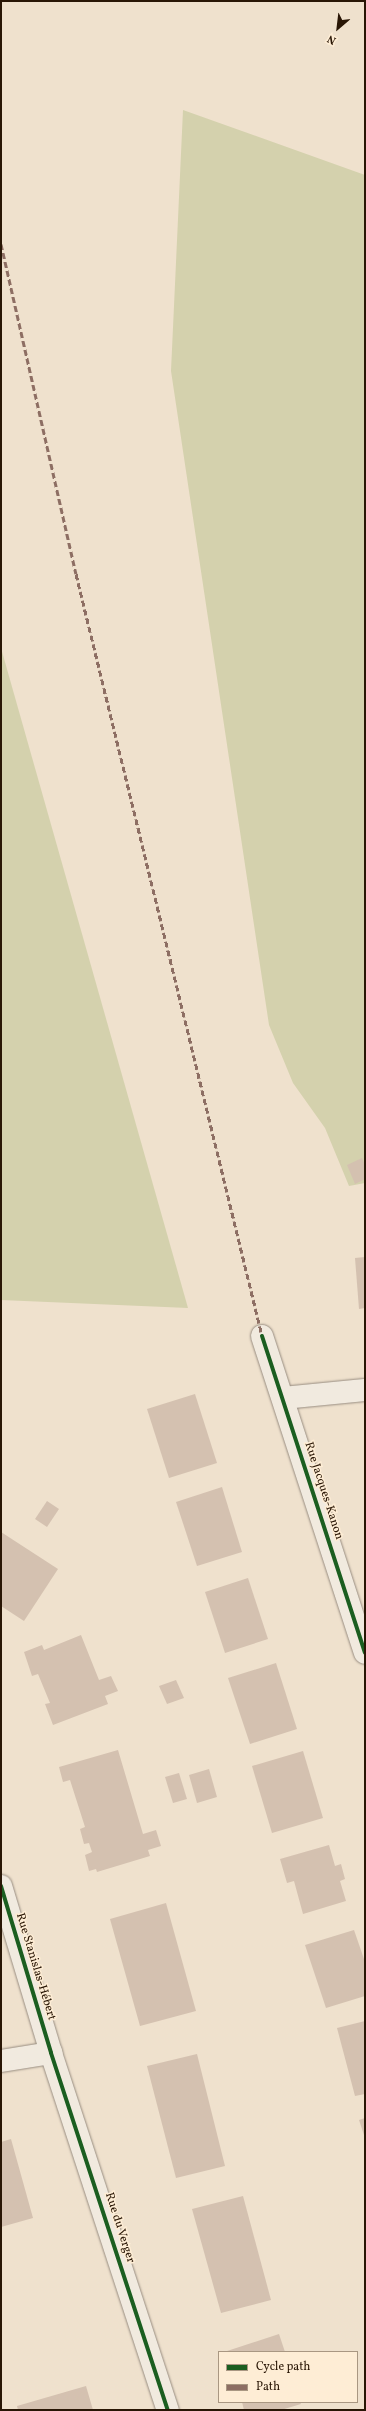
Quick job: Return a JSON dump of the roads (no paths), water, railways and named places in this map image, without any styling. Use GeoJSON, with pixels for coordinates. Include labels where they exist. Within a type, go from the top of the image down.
{"type":"FeatureCollection","features":[{"type":"Feature","properties":{"kind":"street","name":"Rue Jacques-Kanon"},"geometry":{"type":"LineString","coordinates":[[262,1336],[365,1653]]}},
{"type":"Feature","properties":{"kind":"street"},"geometry":{"type":"LineString","coordinates":[[283,1398],[365,1390]]}},
{"type":"Feature","properties":{"kind":"street","name":"Rue Stanislas-Hébert"},"geometry":{"type":"LineString","coordinates":[[1,1886],[51,2053]]}},
{"type":"Feature","properties":{"kind":"street"},"geometry":{"type":"LineString","coordinates":[[1,2061],[51,2053]]}},
{"type":"Feature","properties":{"kind":"street","name":"Rue du Verger"},"geometry":{"type":"LineString","coordinates":[[51,2053],[168,2410]]}}]}
